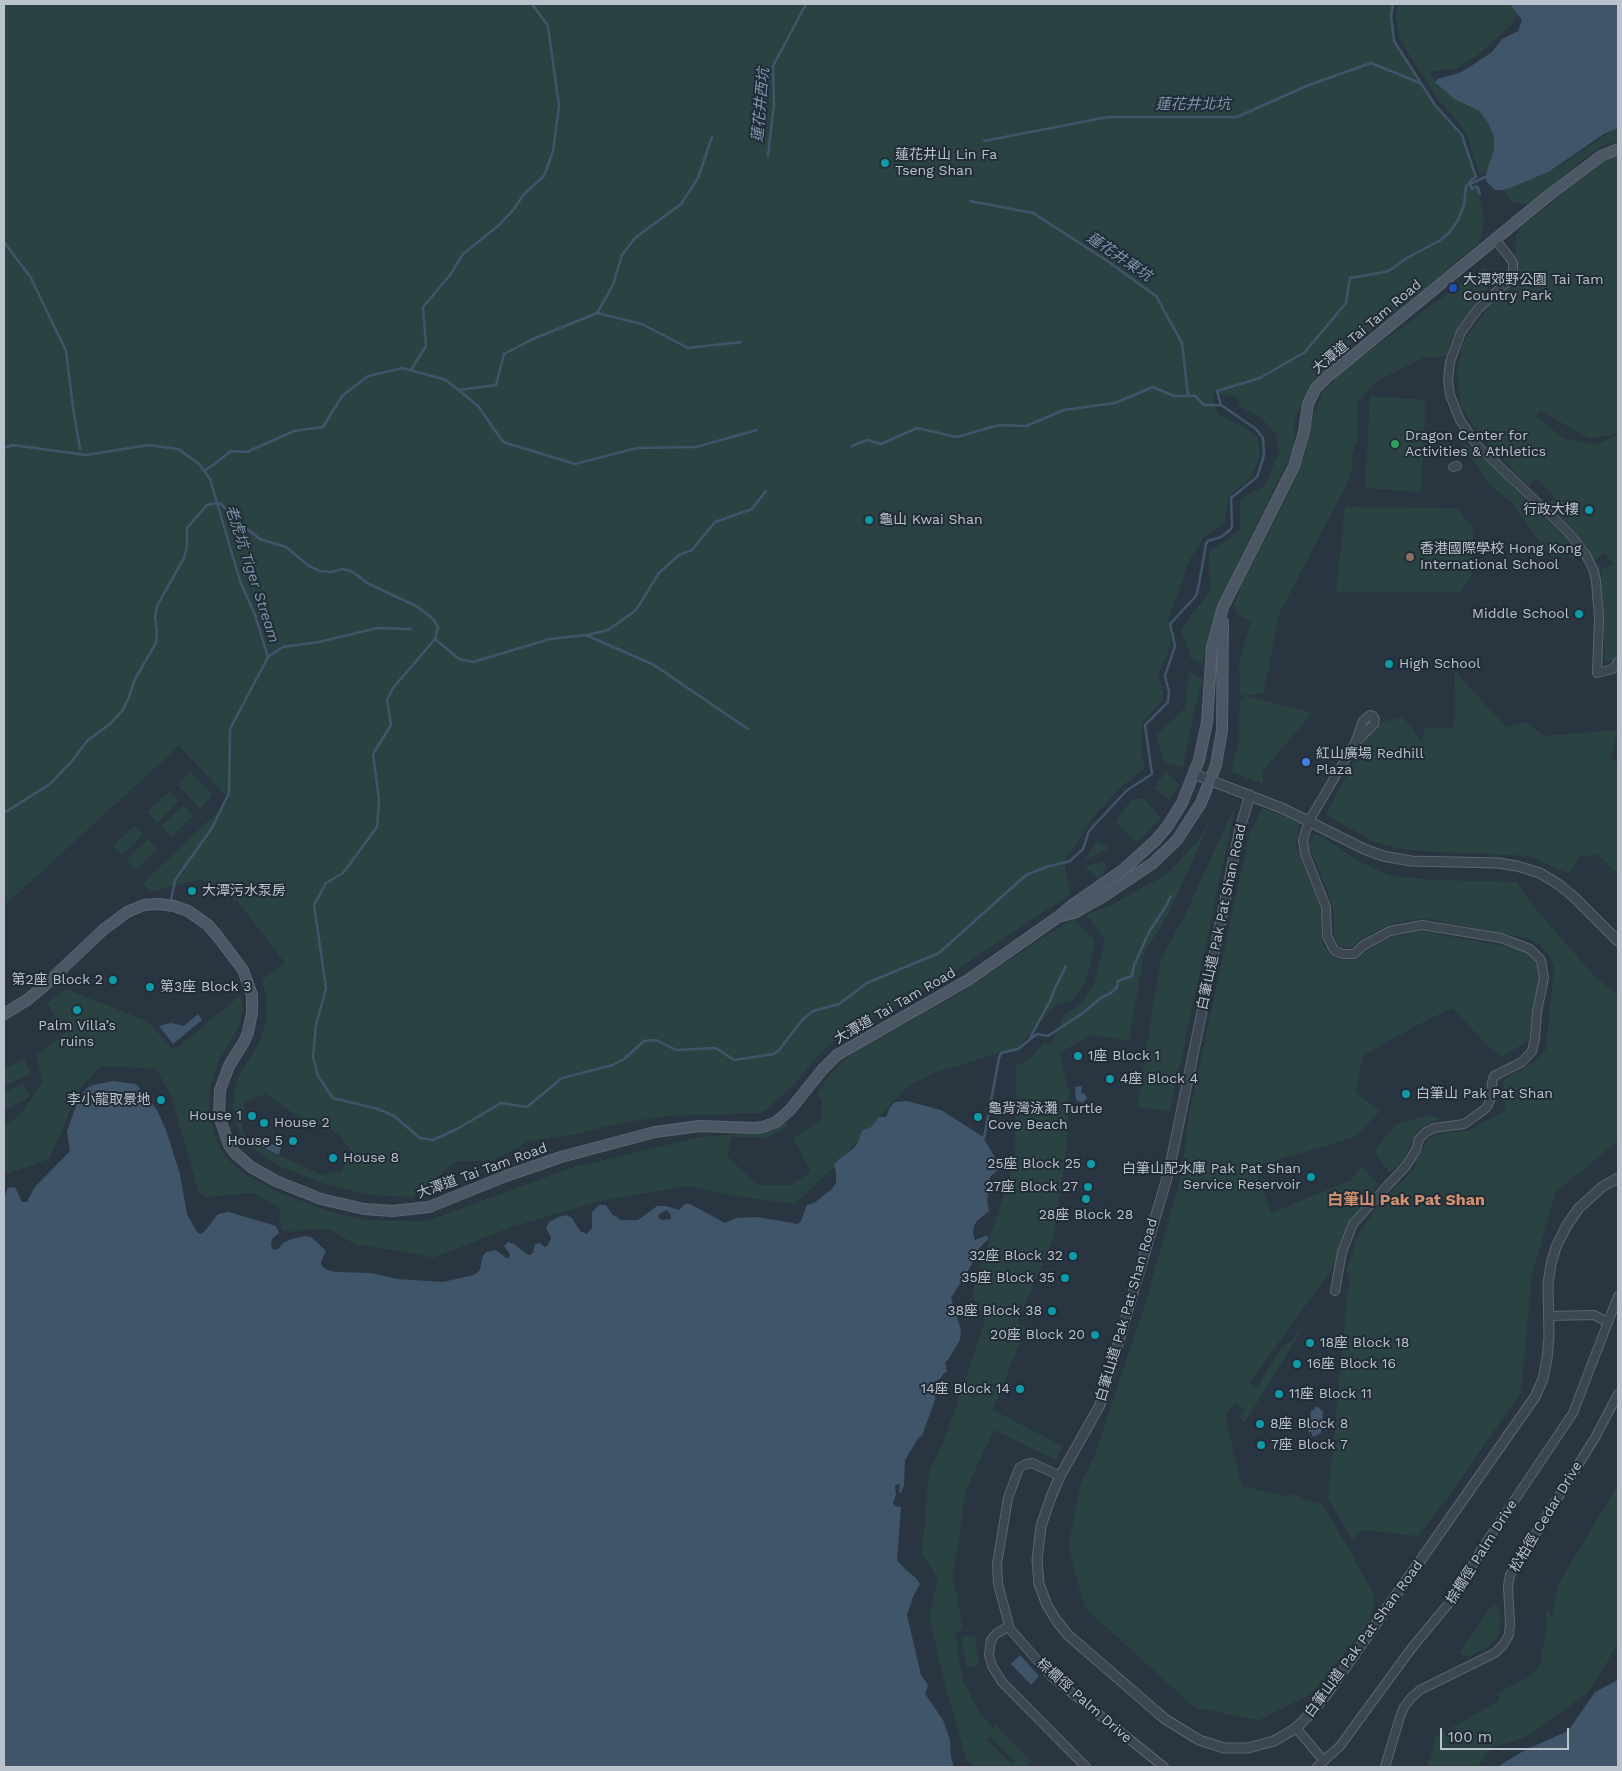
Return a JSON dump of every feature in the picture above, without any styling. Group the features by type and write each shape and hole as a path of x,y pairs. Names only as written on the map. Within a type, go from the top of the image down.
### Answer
{"main road":[{"name":"大潭道 Tai Tam Road","path":"4,1014 39,990 66,967 103,930 128,912 139,907 154,904 168,904 183,909 204,922 220,938 243,970 251,990 253,1007 248,1032 226,1070 219,1095 221,1123 226,1140 232,1150 258,1171 303,1192 352,1207 403,1211 438,1204 506,1176 561,1157 655,1132 700,1126 748,1128 769,1124 786,1115 828,1063 842,1052 960,984 1134,862 1156,840 1176,815 1194,774 1202,747 1207,722 1212,647 1218,621 1227,598 1294,466 1304,432 1308,404 1316,388 1495,239 1595,160 1606,153 1618,149"},
{"name":"大潭道 Tai Tam Road","path":"1058,917 1074,913 1104,896 1162,856 1177,840 1201,804 1216,765 1222,730 1222,646 1223,620 1227,598"}],"street":[{"path":"1495,239 1513,263 1513,271 1508,281 1478,309 1461,332 1450,362 1448,379 1450,396 1460,420 1477,445 1568,532 1591,562 1596,581 1598,618 1597,673 1613,669 1618,662"},
{"path":"1335,1291 1342,1252 1353,1224 1406,1166 1421,1136 1434,1128 1459,1125 1477,1116 1487,1107 1491,1100 1494,1076 1518,1064 1529,1054 1536,1040 1537,1012 1544,974 1542,963 1537,955 1522,946 1501,938 1422,925 1390,931 1364,945 1354,954 1343,954 1335,951 1328,941 1327,913 1323,896 1303,846 1304,833 1309,821 1355,743"},
{"path":"1194,774 1250,795 1374,853 1411,861 1498,863 1532,870 1549,878 1566,890 1618,941"},
{"name":"白筆山道 Pak Pat Shan Road","path":"1250,795 1240,828 1169,1171 1100,1405 1060,1476 1042,1526 1037,1553 1039,1584 1047,1605 1068,1635 1165,1719 1199,1740 1224,1748 1248,1748 1274,1741 1296,1728 1312,1713 1326,1695 1540,1388 1546,1369 1548,1349 1549,1274 1553,1255 1562,1234 1573,1216 1602,1187 1618,1178"},
{"name":"棕櫚徑 Palm Drive","path":"1317,1767 1340,1746 1411,1649 1454,1597 1482,1547 1573,1413 1618,1296"},
{"path":"1548,1316 1594,1315 1607,1322"},
{"name":"松柏徑 Cedar Drive","path":"1385,1767 1402,1712 1411,1698 1420,1690 1495,1653 1503,1645 1509,1635 1508,1586 1510,1575 1596,1436 1618,1394"},
{"name":"棕櫚徑 Palm Drive","path":"1060,1476 1032,1463 1019,1468 1010,1491 997,1564 998,1584 1010,1630 1051,1676 1164,1767"},
{"path":"1009,1626 996,1634 991,1640 989,1655 992,1666 1002,1682 1086,1767"},
{"path":"1296,1728 1324,1761"}],"green space":[{"path":"4,4 1393,4 1391,16 1394,41 1435,105 1462,135 1476,177 1469,182 1472,188 1476,186 1478,188 1484,221 1480,242 1385,322 1361,336 1313,385 1295,418 1293,450 1236,566 1223,598 1203,663 1191,659 1181,629 1210,591 1209,551 1222,544 1240,529 1240,500 1265,485 1279,452 1276,434 1260,417 1237,405 1239,397 1212,393 1218,414 1257,435 1260,454 1252,476 1228,497 1225,523 1205,536 1189,561 1169,619 1171,647 1158,677 1163,688 1163,700 1142,724 1142,755 1145,768 1121,787 1090,821 1075,847 1065,856 1065,872 1071,894 946,977 843,1034 827,1047 793,1086 767,1109 759,1113 667,1116 529,1141 492,1161 456,1161 413,1197 370,1195 325,1184 279,1166 253,1149 244,1140 238,1129 233,1106 236,1083 258,1045 266,1021 267,998 262,980 285,963 239,903 201,879 150,892 143,883 230,800 179,746 4,906","holes":["266,1094 303,1120 325,1126 340,1136 350,1150 341,1173 332,1172 322,1175 256,1145 244,1134 242,1125 245,1102"]},
{"path":"1398,4 1510,4 1518,14 1513,23 1478,55 1455,69 1429,71 1436,82 1462,103 1479,111 1487,121 1494,137 1494,149 1492,160 1486,172 1479,175 1468,137 1459,123 1436,97 1399,38 1396,18"},
{"path":"1618,128 1618,141 1593,152 1529,204 1512,203 1503,190 1558,167"},
{"path":"1618,155 1618,433 1590,439 1541,411 1536,416 1563,438 1595,445 1618,435 1618,654 1617,660 1605,662 1601,570 1614,564 1604,553 1595,560 1572,528 1547,504 1556,499 1536,479 1528,486 1478,433 1461,407 1457,374 1462,346 1468,334 1490,305 1517,278 1516,237 1521,227 1601,163"},
{"path":"1484,267 1489,274 1491,284 1458,327 1450,342 1447,356 1423,358 1378,380 1357,403 1358,438 1352,455 1353,464 1349,480 1279,614 1264,693 1240,696 1239,662 1251,622 1236,614 1234,603 1247,571 1305,454 1312,419 1323,392 1346,368"},
{"name":"Dragon Center for Activities & Athletics","path":"1370,396 1426,400 1421,492 1365,488"},
{"path":"1458,438 1496,469 1528,503 1564,536 1580,558 1550,556 1512,503 1489,484"},
{"path":"1345,507 1457,508 1474,529 1471,578 1460,592 1336,592"},
{"path":"1455,671 1506,727 1526,722 1544,736 1618,730 1611,757 1618,765 1618,875 1598,855 1580,856 1569,874 1529,856 1436,852 1396,848 1375,842 1326,815 1373,724 1403,717 1422,742 1425,728 1454,728"},
{"path":"1189,672 1203,679 1183,768 1165,763 1156,736 1185,708"},
{"path":"1247,696 1312,713 1263,771 1263,784 1231,772 1238,744 1240,702"},
{"path":"190,771 213,795 200,809 177,784"},
{"path":"1166,771 1179,785 1169,800 1154,788"},
{"path":"170,791 179,801 157,823 147,812"},
{"path":"1143,798 1161,818 1137,842 1115,822 1132,799"},
{"path":"1236,804 1170,1112 1137,1107 1160,964 1184,917"},
{"path":"183,805 193,816 171,837 161,826"},
{"path":"1262,808 1300,822 1296,847 1317,898 1321,913 1321,937 1325,948 1331,956 1342,960 1356,960 1368,950 1392,937 1422,931 1523,950 1531,954 1538,962 1541,971 1535,1033 1529,1040 1502,1057 1489,1047 1452,1008 1408,1030 1363,1056 1355,1092 1380,1111 1355,1137 1254,1167 1271,1213 1351,1180 1362,1166 1378,1185 1347,1229 1333,1268 1249,1383 1257,1387 1282,1347 1292,1340 1299,1329 1301,1331 1245,1422 1239,1418 1245,1409 1235,1403 1225,1416 1242,1486 1289,1497 1289,1494 1322,1504 1374,1595 1370,1622 1311,1694 1259,1720 1195,1708 1085,1608 1068,1547 1080,1485 1095,1454 1146,1301 1181,1176 1189,1115 1230,922 1250,833"},
{"path":"1215,811 1168,915 1144,953 1129,1041 1090,1035 1060,1053 1069,1092 1067,1144 1053,1240 1017,1323 1026,1327 993,1410 1063,1446 1056,1460 994,1430 966,1490 953,1576 963,1629 955,1633 963,1681 979,1712 993,1728 996,1725 1031,1761 1026,1767 1016,1767 1012,1764 1015,1761 990,1736 986,1739 1014,1767 978,1767 967,1762 945,1685 929,1616 938,1580 922,1554 929,1471 943,1443 985,1322 972,1294 1015,1159 1016,1065 1026,1062 1044,1043 1050,1045 1064,1014 1079,1006 1093,986 1105,941 1087,915 1113,904 1167,874 1198,841"},
{"path":"135,825 143,835 122,855 113,846"},
{"path":"1319,835 1362,863 1391,876 1435,880 1517,882 1529,901 1596,978 1618,994 1618,1141 1556,1192 1532,1274 1521,1392 1449,1496 1418,1536 1363,1530 1352,1539 1328,1499 1349,1279 1346,1271 1358,1235 1378,1205 1412,1171 1428,1139 1436,1134 1467,1131 1505,1111 1503,1080 1534,1062 1546,1049 1554,968 1549,955 1539,944 1528,938 1422,918 1387,925 1360,940 1351,948 1339,946 1334,935 1334,912 1329,894 1309,846 1312,837"},
{"path":"148,839 158,849 136,870 126,860"},
{"path":"1098,840 1109,849 1084,860"},
{"path":"1104,861 1107,869 1099,880 1085,867"},
{"path":"1074,919 1095,941 1086,982 1073,1000 1055,1005 1016,1051 996,1054 934,1073 907,1087 835,1166 795,1204 735,1196 687,1186 596,1202 512,1227 433,1258 407,1252 356,1245 331,1230 307,1229 290,1232 282,1229 279,1220 280,1208 253,1193 207,1197 199,1194 171,1095 156,1069 101,1066 81,1087 49,1159 4,1175 4,1128 24,1110 42,1082 36,1056 65,1033 47,1004 66,989 147,1021 174,1050 241,995 243,1007 239,1027 218,1062 211,1083 209,1111 215,1137 224,1155 246,1175 278,1192 331,1212 368,1220 427,1221 571,1168 700,1137 768,1131 783,1120 788,1126 767,1138 731,1137 727,1156 757,1185 790,1185 811,1172 793,1138 820,1121 822,1100 817,1095 829,1075 841,1063 855,1052 957,995"},
{"path":"24,1059 31,1073 4,1087 4,1069"},
{"path":"23,1083 30,1097 4,1111 4,1093"},
{"path":"1429,1115 1442,1120 1434,1121 1418,1129 1402,1163 1389,1172 1374,1151 1396,1124"},
{"path":"1618,1485 1618,1644 1588,1693 1524,1738 1491,1748 1477,1767 1427,1767 1436,1737 1500,1700 1497,1693 1529,1677 1539,1667 1547,1627 1546,1611 1550,1611 1551,1619 1558,1585"},
{"path":"1493,1604 1499,1609 1501,1615 1497,1639 1483,1650 1466,1657 1459,1652"},
{"path":"975,1635 979,1665 966,1667 961,1637"}],"water":[{"path":"1510,4 1618,4 1618,128 1604,134 1550,171 1513,187 1495,190 1486,181 1485,177 1494,149 1494,137 1487,121 1479,111 1454,99 1435,82 1438,79 1459,73 1468,68 1492,52 1502,39 1518,31 1522,20"},
{"path":"198,1014 202,1020 173,1044 159,1026 171,1023 184,1026"},
{"path":"113,1081 136,1084 157,1110 166,1130 180,1174 187,1214 200,1234 204,1232 218,1214 229,1212 276,1226 279,1233 272,1239 271,1246 273,1250 278,1249 283,1243 292,1239 305,1236 311,1237 326,1251 321,1262 322,1266 327,1270 372,1273 397,1279 443,1282 474,1275 480,1270 482,1258 486,1252 496,1250 506,1258 509,1258 510,1254 504,1246 508,1242 514,1244 528,1255 533,1253 535,1244 540,1243 545,1247 551,1238 546,1228 549,1222 559,1217 566,1215 572,1218 580,1231 587,1234 592,1228 592,1212 599,1205 606,1205 612,1214 621,1220 638,1220 657,1206 666,1206 679,1210 685,1204 690,1204 725,1223 736,1218 757,1217 798,1224 807,1205 814,1203 832,1189 836,1183 834,1165 854,1148 862,1131 871,1127 879,1117 886,1117 890,1107 895,1102 907,1101 941,1110 982,1136 1001,1167 990,1177 987,1201 989,1211 974,1226 973,1234 975,1240 985,1236 988,1236 988,1239 974,1254 972,1264 951,1298 961,1330 960,1340 945,1362 947,1372 933,1383 936,1390 935,1400 922,1436 919,1437 905,1460 904,1485 901,1493 899,1492 900,1485 895,1486 896,1495 893,1503 895,1506 901,1507 897,1560 920,1584 907,1615 921,1675 928,1685 925,1694 943,1720 950,1740 951,1757 954,1767 4,1767 4,1197 8,1188 15,1187 22,1202 27,1202 34,1188 70,1151 67,1131 79,1098 87,1088","holes":["667,1210 671,1215 671,1219 662,1220 658,1217 659,1214"]},
{"path":"1082,1086 1081,1093 1085,1094 1087,1099 1082,1103 1076,1100 1075,1087"},
{"path":"254,1136 266,1140 265,1148 253,1142"},
{"path":"267,1143 281,1147 279,1155 266,1149"},
{"path":"1315,1407 1323,1411 1321,1433 1313,1437 1311,1432 1308,1432 1311,1410 1314,1410"},
{"path":"1020,1655 1039,1676 1031,1685 1011,1664"},
{"path":"1618,1680 1618,1767 1497,1767 1525,1750 1568,1731 1595,1692"}],"waterway":[{"path":"411,370 426,346 423,307 450,275 463,254 499,225 514,209 524,194 544,176 553,151 559,106 548,26 532,4"},
{"name":"蓮花井西坑","path":"768,156 774,104 773,66 806,4"},
{"name":"蓮花井北坑","path":"1393,4 1391,16 1394,41 1435,105 1462,135 1476,177 1469,182 1472,189 1476,186 1478,188 1480,194"},
{"name":"蓮花井北坑","path":"984,141 1108,117 1237,117 1309,85 1371,63 1420,83"},
{"path":"458,390 496,385 504,354 533,339 597,313 613,285 622,255 635,238 681,204 698,178 712,137"},
{"path":"4,813 50,784 72,761 87,741 111,723 123,710 135,679 156,643 155,617 157,606 184,558 187,547 187,528 207,505 221,504 260,539 286,547 309,566 320,571 331,572 343,569 353,572 367,583 418,607 433,619 438,627 435,639 393,688 387,700 391,725 373,754 379,800 377,827 343,873 326,883 314,905 326,988 316,1025 313,1057 318,1076 333,1098 378,1109 394,1116 420,1138 433,1140 457,1129 501,1103 527,1107 562,1078 613,1065 624,1059 644,1041 656,1040 676,1050 716,1048 734,1060 774,1054 802,1020 813,1011 839,1004 867,983 939,953 1026,875 1046,867 1070,861 1083,849 1089,831 1126,791 1152,774 1145,725 1168,702 1169,692 1165,676 1175,646 1170,624 1196,596 1206,544 1208,541 1221,537 1230,530 1232,526 1231,498 1257,477 1264,455 1263,438 1256,429 1221,405 1217,391 1260,378 1305,352 1346,303 1350,278 1385,272 1439,241 1449,233 1458,220 1464,205 1466,186 1485,177"},
{"name":"蓮花井東坑","path":"970,201 1033,213 1106,260 1156,296 1182,343 1188,396"},
{"path":"4,242 31,278 66,351 80,449"},
{"path":"597,313 642,324 688,348 741,342"},
{"path":"204,471 231,451 247,452 294,431 323,427 342,396 368,376 403,368 446,380 478,406 503,442 575,464 637,448 696,447 757,430"},
{"path":"852,446 867,440 881,444 917,428 957,437 999,425 1026,426 1064,410 1115,403 1153,387 1174,396 1195,396 1204,405 1221,405"},
{"name":"老虎坑 Tiger Stream","path":"4,448 13,445 86,455 149,445 178,449 199,464 210,479 240,581 255,615 268,657 230,729 229,793 212,828 175,880 171,901"},
{"path":"587,635 608,630 636,610 659,573 679,555 692,550 715,522 752,509 766,491"},
{"path":"268,657 283,647 319,642 377,628 411,629"},
{"path":"435,639 459,659 473,662 550,639 586,635 654,665 748,729"},
{"path":"984,1138 1001,1053 1018,1049 1037,1034 1048,1036 1083,1013 1102,997 1111,993 1117,987 1118,981 1132,976 1134,965 1149,932 1171,896"},
{"path":"1030,1038 1066,966"}],"place":[{"name":"蓮花井山 Lin Fa Tseng Shan","path":"885,163"},
{"name":"大潭郊野公園 Tai Tam Country Park","path":"1453,288"},
{"name":"Dragon Center for Activities & Athletics","path":"1395,444"},
{"name":"行政大樓","path":"1589,510"},
{"name":"龜山 Kwai Shan","path":"869,520"},
{"name":"香港國際學校 Hong Kong International School","path":"1410,557"},
{"name":"Middle School","path":"1579,614"},
{"name":"High School","path":"1389,664"},
{"name":"紅山廣場 Redhill Plaza","path":"1306,762"},
{"name":"大潭污水泵房","path":"192,891"},
{"name":"第2座 Block 2","path":"113,980"},
{"name":"第3座 Block 3","path":"150,987"},
{"name":"Palm Villa’s ruins","path":"77,1010"},
{"name":"1座 Block 1","path":"1078,1056"},
{"name":"4座 Block 4","path":"1110,1079"},
{"name":"白筆山 Pak Pat Shan","path":"1406,1094"},
{"name":"李小龍取景地","path":"161,1100"},
{"name":"House 1","path":"252,1116"},
{"name":"龜背灣泳灘 Turtle Cove Beach","path":"978,1117"},
{"name":"House 2","path":"264,1123"},
{"name":"House 5","path":"293,1141"},
{"name":"House 8","path":"333,1158"},
{"name":"25座 Block 25","path":"1091,1164"},
{"name":"白筆山配水庫 Pak Pat Shan Service Reservoir","path":"1311,1177"},
{"name":"27座 Block 27","path":"1088,1187"},
{"name":"28座 Block 28","path":"1086,1199"},
{"name":"32座 Block 32","path":"1073,1256"},
{"name":"35座 Block 35","path":"1065,1278"},
{"name":"38座 Block 38","path":"1052,1311"},
{"name":"20座 Block 20","path":"1095,1335"},
{"name":"18座 Block 18","path":"1310,1343"},
{"name":"16座 Block 16","path":"1297,1364"},
{"name":"14座 Block 14","path":"1020,1389"},
{"name":"11座 Block 11","path":"1279,1394"},
{"name":"8座 Block 8","path":"1260,1424"},
{"name":"7座 Block 7","path":"1261,1445"}],"district":[{"name":"白筆山 Pak Pat Shan","path":"1406,1200"}]}
